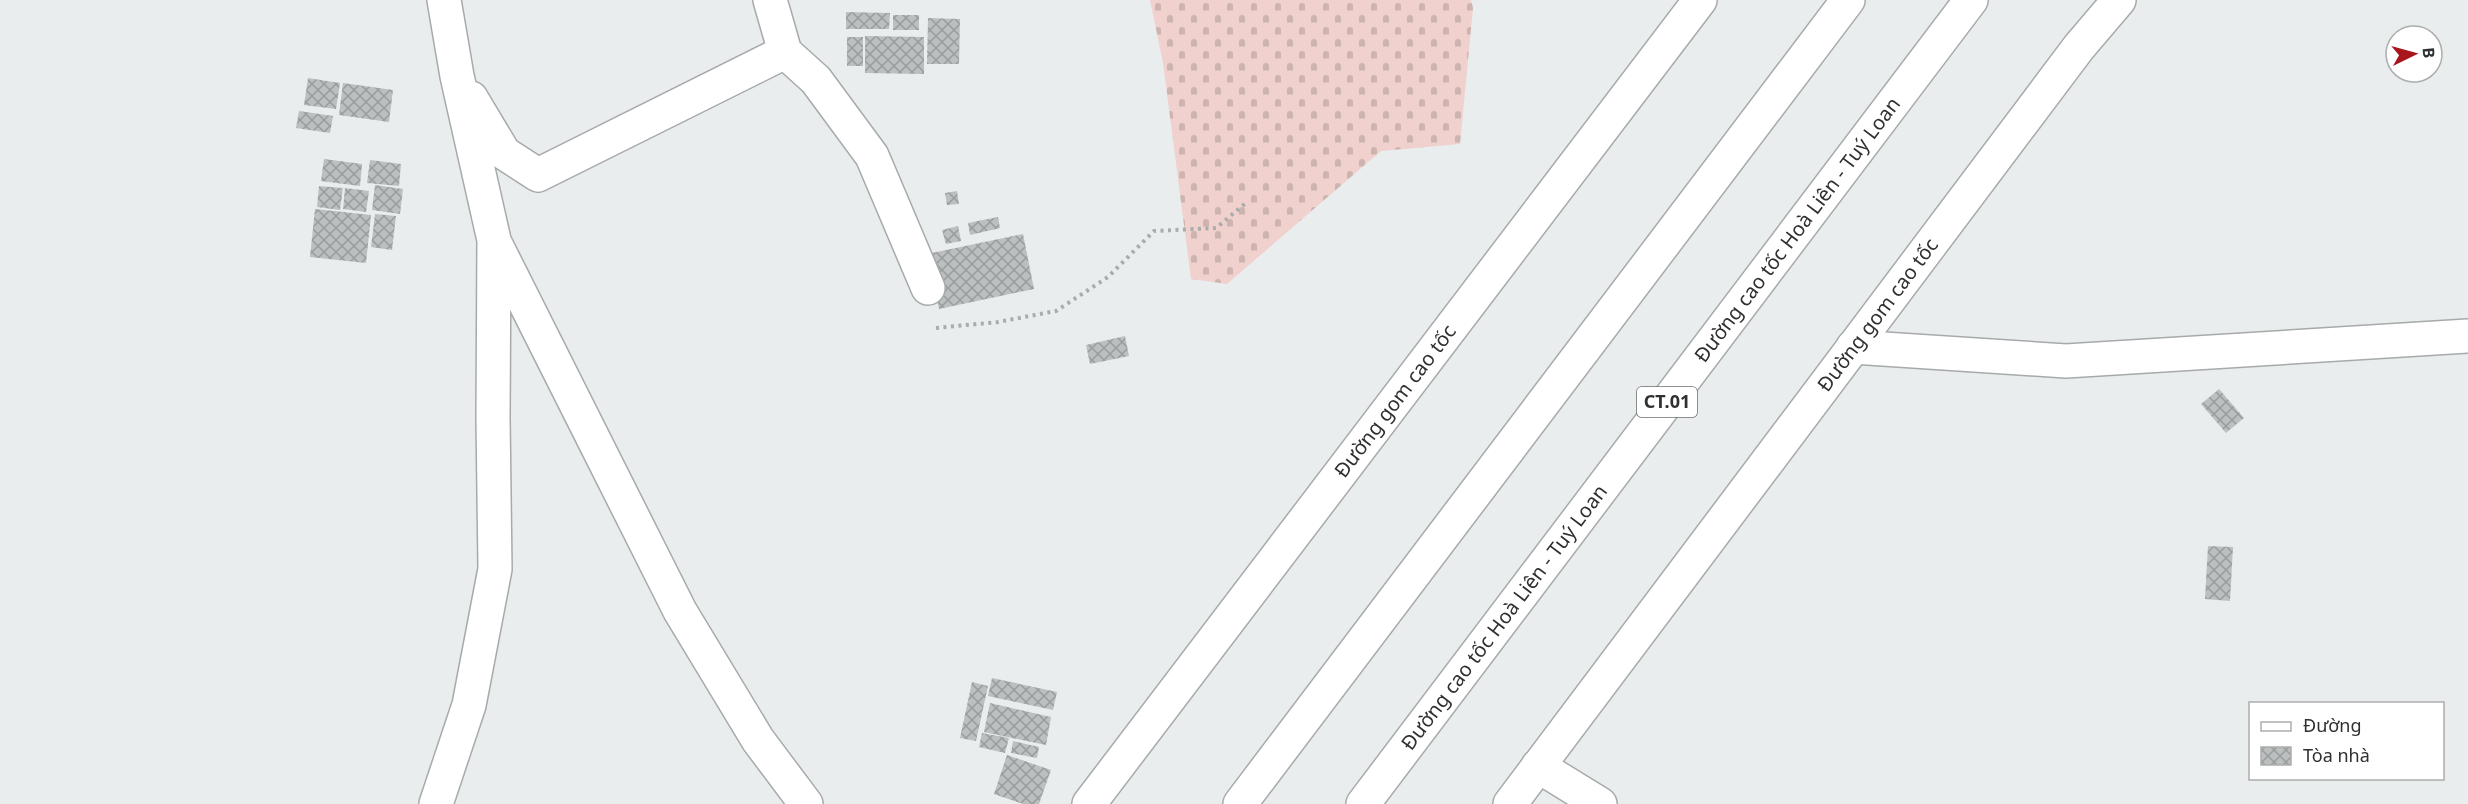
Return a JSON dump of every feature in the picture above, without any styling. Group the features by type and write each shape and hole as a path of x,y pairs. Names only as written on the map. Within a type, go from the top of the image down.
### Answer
{"main road":[{"path":"436,804 469,705 495,569 494,240 457,76 444,0"},
{"path":"770,0 785,52 816,80 872,156 928,288"},
{"name":"Đường gom cao tốc","path":"1089,804 1700,0"},
{"path":"1240,804 1848,0"},
{"name":"Đường cao tốc Hoà Liên - Tuý Loan","path":"1363,804 1971,0"},
{"name":"Đường gom cao tốc","path":"1510,804 2079,48 2119,0"},
{"path":"457,76 504,153 538,175 785,52"},
{"path":"494,240 680,611 758,740 806,804"},
{"path":"1853,347 2066,361 2468,336"},
{"path":"1538,766 1600,804"}],"path":[{"path":"928,288 923,329 998,322 1056,311 1108,277 1154,231 1216,228 1247,202"}],"green space":[{"path":"1150,0 1471,0 1473,8 1460,144 1381,151 1227,284 1191,279 1163,63"}],"building":[{"path":"846,12 890,13 889,29 846,29"},
{"path":"893,15 919,15 919,30 893,30"},
{"path":"928,18 960,19 959,64 927,64"},
{"path":"865,36 924,37 924,74 865,73"},
{"path":"847,37 863,37 863,66 847,66"},
{"path":"308,78 340,83 336,109 304,105"},
{"path":"343,83 393,90 389,122 339,115"},
{"path":"299,111 333,116 330,133 296,128"},
{"path":"324,159 362,164 360,186 321,181"},
{"path":"370,160 401,164 399,186 367,183"},
{"path":"375,185 403,189 400,214 372,210"},
{"path":"319,186 343,188 340,210 317,207"},
{"path":"345,188 369,191 366,212 343,209"},
{"path":"957,191 959,204 947,205 945,193"},
{"path":"315,209 371,215 366,263 310,257"},
{"path":"375,214 396,216 392,250 371,247"},
{"path":"998,217 1000,228 970,235 968,223"},
{"path":"958,226 961,241 946,244 942,230"},
{"path":"1023,234 1034,289 939,309 927,254"},
{"path":"1125,336 1129,356 1090,364 1086,345"},
{"path":"2219,389 2244,418 2226,433 2201,404"},
{"path":"2208,546 2233,547 2230,601 2205,599"},
{"path":"992,678 1057,692 1053,710 988,696"},
{"path":"972,682 988,686 976,741 960,738"},
{"path":"990,703 1051,717 1046,745 984,732"},
{"path":"982,733 1009,738 1005,753 979,747"},
{"path":"1013,741 1039,747 1037,758 1011,753"},
{"path":"1007,755 1051,770 1039,804 1023,804 994,794"}]}
